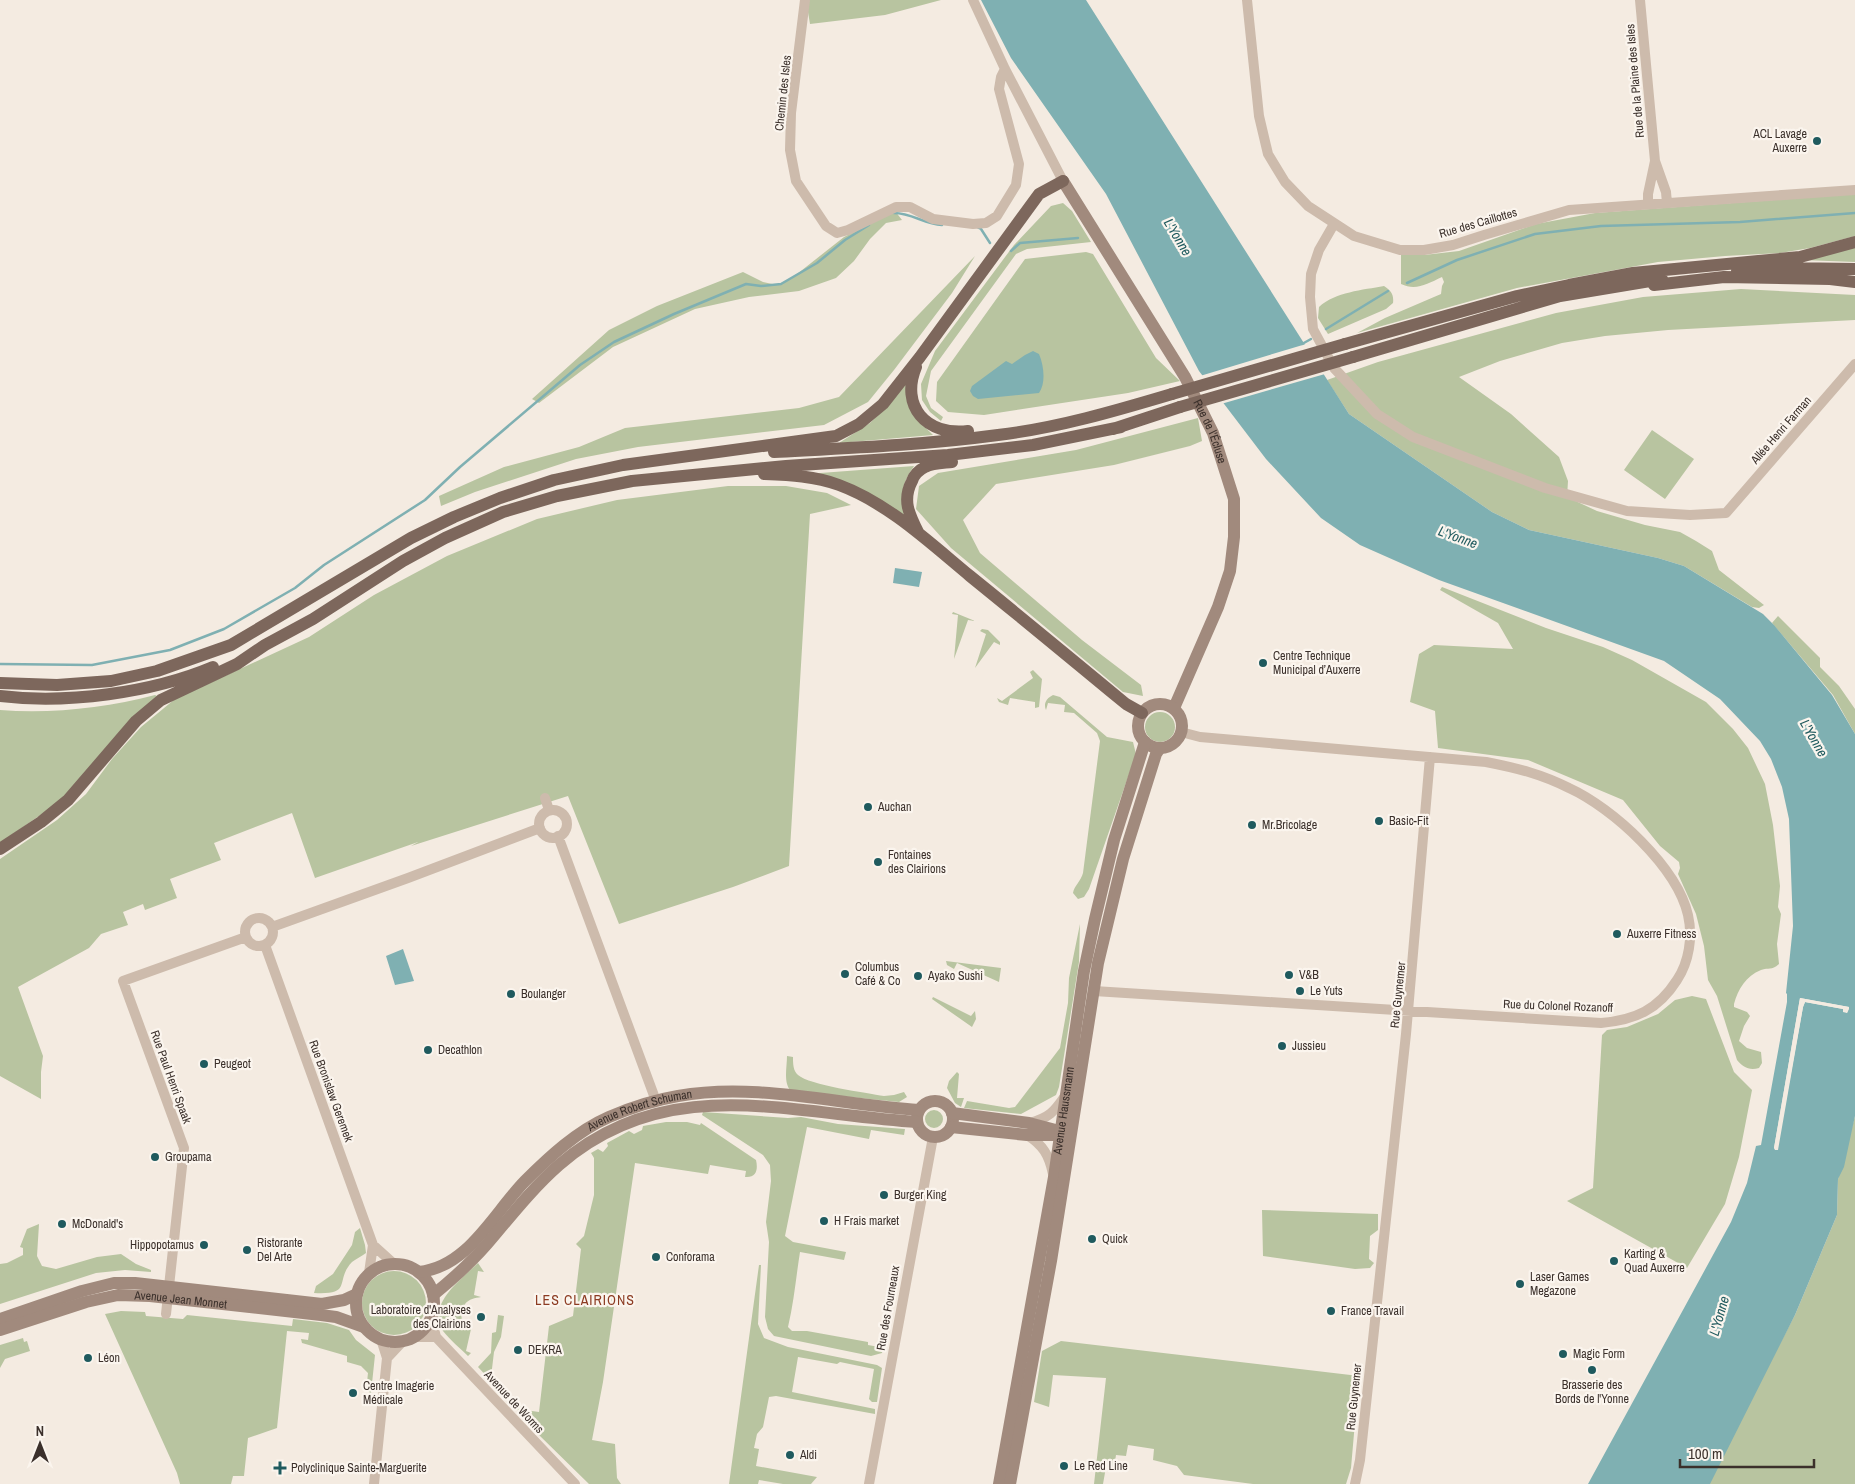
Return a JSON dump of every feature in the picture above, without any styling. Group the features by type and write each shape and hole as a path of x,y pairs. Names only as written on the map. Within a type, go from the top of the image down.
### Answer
{"main road":[{"path":"0,683 57,685 111,681 157,671 231,645 411,538 454,517 500,498 554,480 623,465 836,436 859,424 883,404 920,357 1039,194 1063,181"},
{"path":"682,458 870,446 998,435 1052,426 1133,406 1517,296 1633,273 1800,257 1855,242"},
{"path":"1720,265 1855,269"},
{"path":"920,534 909,515 906,501 908,488 914,475 926,466 1074,442 1180,407 1560,296 1635,282 1707,273 1790,268"},
{"path":"1524,307 1636,288 1724,277 1830,279 1855,282"},
{"path":"920,357 912,375 910,392 914,407 924,421 942,430 962,432 1133,406"},
{"path":"0,696 16,698 79,698 147,688 205,671 265,645 313,619 403,561 445,538 503,512 557,496 632,481 712,472 948,455 1033,444 1121,427"},
{"path":"712,472 796,475 838,484 861,494 920,534 1126,704 1142,713"},
{"path":"0,849 41,822 68,800 136,721 161,700 237,664 265,645"}],"street":[{"name":"Chemin des Isles","path":"805,0 791,113 790,150 796,180 826,226 837,233 848,230 896,207 910,207 933,218 973,224 986,223 997,216 1016,185 1019,164 999,89 1000,77 1005,69"},
{"path":"974,0 1005,69 1063,181"},
{"name":"Rue des Caillottes","path":"1247,0 1260,116 1268,154 1285,182 1308,206 1354,236 1400,250 1424,250 1453,245 1484,234 1569,210 1855,190"},
{"name":"Rue de la Plaine des Isles","path":"1640,0 1655,160 1666,192 1667,202"},
{"name":"Rue de la Plaine des Isles","path":"1648,204 1648,194 1655,160"},
{"name":"Rue de l'Écluse","path":"1063,181 1185,377 1213,433 1234,500 1234,537 1230,570 1218,608 1174,708"},
{"name":"Allée Henri Farman","path":"1334,224 1319,250 1311,274 1310,298 1313,329 1334,368 1377,414 1413,437 1545,488 1627,511 1690,515 1726,513 1855,364"},
{"path":"1160,704 1174,708 1181,719 1181,732 1173,743 1160,748 1145,742 1139,732 1138,725 1142,713 1153,705 1160,704"},
{"path":"1181,732 1200,737 1430,757"},
{"name":"Avenue Haussmann","path":"1010,1484 1042,1315 1064,1133 1066,1095 1084,971 1114,840 1145,742"},
{"name":"Avenue Haussmann","path":"999,1484 1054,1177 1094,991 1098,963 1123,859 1156,754 1160,748"},
{"name":"Rue Guynemer","path":"1355,1484 1361,1451 1409,1011 1430,757"},
{"name":"Rue du Colonel Rozanoff","path":"1094,991 1601,1022 1622,1021 1640,1015 1666,996 1683,971 1688,953 1691,932 1688,914 1678,890 1662,865 1637,838 1614,816 1588,798 1570,788 1531,772 1486,762 1430,757"},
{"path":"545,798 549,810"},
{"path":"549,810 561,812 567,822 565,831 554,838 546,835 540,828 540,819 549,810"},
{"path":"272,927 540,828"},
{"path":"558,836 656,1101"},
{"path":"263,918 272,927 271,939 265,945 252,944 246,937 246,928 255,919 263,918"},
{"name":"Rue Paul Henri Spaak","path":"166,1314 184,1148 123,981 246,937"},
{"name":"Rue Bronislaw Geremek","path":"265,945 373,1245 369,1273"},
{"name":"Avenue Robert Schuman","path":"418,1272 436,1269 456,1259 524,1182 552,1155 579,1135 607,1118 656,1101 679,1096 732,1092 775,1094 918,1116"},
{"path":"1028,1129 1054,1112 1066,1095"},
{"path":"938,1101 948,1106 952,1113 953,1122 951,1127 943,1135 933,1137 923,1132 918,1116 927,1103 938,1101"},
{"name":"Avenue Robert Schuman","path":"433,1295 477,1255 534,1188 560,1164 590,1143 635,1120 679,1108 734,1104 918,1116"},
{"path":"952,1113 1028,1129 1046,1152 1054,1177"},
{"path":"951,1127 1028,1129 1064,1133"},
{"name":"Rue des Fourneaux","path":"869,1484 933,1137"},
{"name":"Rue Bronislaw Geremek","path":"373,1245 394,1264"},
{"path":"387,1358 409,1339 424,1328 431,1317 434,1306 430,1286 418,1272 410,1267 394,1264 380,1266 369,1273 362,1282 357,1294 358,1317 364,1327 381,1339 409,1339 436,1337"},
{"name":"Avenue Jean Monnet","path":"0,1319 82,1291 114,1283 135,1283 168,1293 336,1317 364,1327"},
{"name":"Avenue Jean Monnet","path":"0,1330 118,1295 168,1293 322,1304 344,1300 357,1294"},
{"name":"Avenue de Worms","path":"431,1317 436,1337 575,1484"},
{"path":"374,1484 387,1358 381,1339"}],"green space":[{"path":"806,0 941,0 885,15 810,24"},
{"path":"1855,194 1855,236 1810,248 1780,253 1658,262 1517,288 1357,333 1385,318 1441,294 1444,282 1442,277 1417,287 1401,284 1401,254 1424,255 1459,251 1536,224 1595,213"},
{"path":"1063,203 1072,211 1091,242 1027,249 1016,254 931,371 926,396 931,408 943,417 941,421 930,412 922,400 921,384 935,351 1014,245 1051,206"},
{"path":"895,211 902,220 886,223 870,239 854,261 836,278 799,291 749,297 695,309 613,347 539,403 532,399 609,330 657,306 743,272 763,282 777,285 792,278 844,237"},
{"path":"1855,246 1855,262 1803,260"},
{"path":"1086,252 1093,254 1156,358 1180,381 1128,393 984,415 948,412 936,401 937,382 1025,259"},
{"path":"975,256 952,293 868,402 824,425 638,447 576,459 475,492 441,506 439,496 504,467 579,447 625,428 799,408 839,397"},
{"path":"1384,286 1392,293 1393,297 1393,303 1386,309 1328,334 1318,318 1319,307 1341,295"},
{"path":"1741,289 1855,295 1855,320 1668,330 1605,336 1562,343 1500,361 1459,377 1511,414 1559,457 1568,481 1567,497 1597,511 1645,525 1680,532 1696,541 1712,551 1719,570 1764,605 1759,608 1752,607 1684,566 1658,558 1529,530 1492,512 1349,414 1327,380 1378,362 1556,313 1643,297"},
{"path":"908,380 924,426 933,435 839,443 870,423 890,403"},
{"path":"1198,418 1202,441 1190,446 1114,465 996,484 963,520 980,553 1082,640 1141,685 1143,696 1123,692 951,548 916,509 919,486 938,473 1076,450"},
{"path":"1652,430 1694,459 1665,499 1624,470"},
{"path":"914,466 909,473 903,490 904,517 807,474"},
{"path":"728,486 786,486 827,493 851,505 810,514 789,866 733,887 619,924 568,796 411,846 418,842 315,878 292,813 214,843 221,860 170,879 177,898 145,910 143,904 123,912 128,925 101,934 89,948 18,987 43,1056 41,1099 0,1076 0,859 57,820 86,794 112,759 141,727 175,699 309,637 374,595 447,556 537,519 617,500"},
{"path":"1442,587 1546,628 1603,647 1632,660 1706,702 1733,729 1748,748 1765,784 1773,825 1780,886 1778,907 1781,914 1777,944 1779,964 1772,968 1761,970 1747,979 1740,988 1734,1004 1734,1007 1747,1012 1750,1016 1739,1041 1747,1048 1761,1052 1762,1063 1759,1068 1746,1068 1737,1060 1717,996 1708,980 1704,946 1696,914 1678,874 1679,862 1660,846 1623,800 1528,760 1438,748 1435,711 1410,702 1419,654 1434,645 1513,649 1498,623 1440,590"},
{"path":"953,612 975,621 968,620 954,659 958,615 952,614"},
{"path":"1778,616 1820,658 1820,667 1839,686 1855,709 1855,734 1833,695 1772,623"},
{"path":"982,629 988,630 1000,642 1000,645 994,642 975,668 986,634 980,631"},
{"path":"1033,670 1042,679 1039,707 1035,708 1035,702 1010,698 1008,705 999,702 997,698 1002,701 1033,678 1030,672"},
{"path":"155,695 159,697 59,802 0,843 0,710 78,709"},
{"path":"1053,695 1060,697 1107,737 1133,742 1136,754 1089,889 1084,897 1078,899 1073,893 1083,873 1100,741 1097,733 1074,713 1064,712 1065,705 1048,703 1046,710 1046,701"},
{"path":"1160,712 1170,717 1175,727 1170,737 1160,742 1150,737 1145,727 1150,717"},
{"path":"1080,924 1079,962 1059,1087 1056,1095 1021,1114 964,1108 967,1101 1009,1108 1015,1107 1060,1048 1068,1003 1069,978"},
{"path":"946,961 1001,968 999,982 957,963 954,969 947,965"},
{"path":"1692,996 1706,999 1734,1072 1752,1090 1739,1157 1725,1204 1687,1268 1567,1201 1593,1188 1602,1035 1607,1030 1627,1027 1658,1014 1675,1000"},
{"path":"933,997 971,1016 975,1011 976,1019 972,1027 932,999"},
{"path":"787,1056 793,1057 796,1073 804,1079 839,1088 884,1096 904,1092 907,1097 899,1102 791,1091 786,1079"},
{"path":"957,1072 959,1074 957,1098 964,1098 961,1107 955,1103 947,1088 949,1081"},
{"path":"930,1110 938,1110 943,1115 941,1126 930,1128 925,1123 925,1115"},
{"path":"703,1112 788,1118 801,1117 838,1124 905,1129 904,1135 871,1130 869,1139 807,1127 785,1236 793,1242 846,1252 844,1260 800,1252 788,1327 792,1331 807,1331 868,1342 868,1345 885,1348 882,1353 871,1356 774,1336 768,1329 765,1317 769,1242 766,1222 771,1181 770,1165 763,1155 702,1115"},
{"path":"1855,1116 1855,1484 1706,1484 1795,1315 1837,1215 1838,1179"},
{"path":"666,1122 687,1122 700,1125 701,1123 756,1160 757,1170 752,1176 745,1177 746,1171 710,1165 708,1174 635,1163 603,1382 592,1440 615,1444 617,1478 621,1484 589,1484 540,1436 515,1407 520,1405 525,1410 539,1412 549,1326 573,1316 581,1249 576,1244 584,1236 594,1195 594,1158 591,1153 598,1149 603,1152 608,1146 607,1143 629,1131 634,1134 642,1130 643,1126"},
{"path":"1262,1210 1378,1214 1378,1230 1370,1236 1369,1259 1374,1263 1370,1268 1355,1269 1263,1256"},
{"path":"39,1224 37,1256 42,1266 56,1269 97,1257 121,1254 136,1264 151,1270 151,1272 125,1270 96,1273 0,1304 0,1264 7,1263 23,1255 23,1248 20,1247 27,1229"},
{"path":"360,1228 366,1253 352,1262 344,1275 339,1289 334,1292 314,1293 316,1286 333,1274 352,1245 355,1232"},
{"path":"478,1263 484,1272 478,1271 474,1295 481,1297 468,1301 463,1307 461,1314 465,1325 471,1329 466,1351 471,1353 468,1356 443,1331 439,1321 439,1312 442,1302 448,1293"},
{"path":"759,1265 761,1265 758,1324 764,1338 788,1347 877,1365 882,1368 877,1402 872,1402 869,1399 874,1369 840,1362 837,1364 798,1357 792,1392 875,1409 875,1414 776,1396 769,1397 763,1427 757,1434 754,1448 759,1449 756,1466 817,1477 811,1484 783,1484 759,1480 758,1484 729,1484"},
{"path":"388,1271 400,1271 417,1280 424,1291 426,1303 424,1315 417,1326 400,1335 388,1335 376,1330 367,1321 362,1309 362,1297 367,1285 376,1276"},
{"path":"121,1311 145,1312 146,1316 183,1319 187,1315 292,1326 293,1319 327,1323 349,1330 356,1340 375,1355 371,1393 366,1391 368,1373 361,1366 347,1362 347,1356 302,1343 301,1339 308,1340 309,1333 287,1331 277,1428 248,1438 244,1476 233,1476 231,1484 180,1484 177,1473 105,1314"},
{"path":"498,1315 504,1316 501,1337 494,1352 491,1377 504,1389 505,1396 478,1367 491,1353 492,1333 496,1332"},
{"path":"23,1338 24,1342 27,1341 30,1351 5,1359 0,1368 0,1345"},
{"path":"1061,1341 1359,1376 1351,1468 1346,1484 1253,1484 1184,1475 1177,1466 1153,1460 1154,1449 1128,1445 1126,1456 1116,1455 1114,1468 1106,1467 1103,1484 1094,1484 1106,1378 1053,1375 1049,1407 1034,1402 1042,1351"}],"water":[{"name":"L'Yonne","path":"981,0 1086,0 1349,414 1492,512 1529,530 1658,558 1684,566 1763,614 1832,695 1855,734 1855,1116 1844,1167 1838,1179 1837,1215 1795,1315 1710,1484 1588,1484 1731,1222 1747,1183 1756,1146 1761,1145 1787,1002 1786,993 1793,926 1789,819 1782,787 1771,759 1760,741 1720,699 1664,661 1439,580 1360,545 1321,518 1266,459 1199,371 1106,194 1011,58","holes":["1800,998 1849,1007 1847,1013 1843,1009 1805,1002 1777,1150 1774,1148"]},
{"path":"1033,351 1039,354 1043,369 1043,384 1039,393 978,399 973,396 970,391 972,386 1006,361 1012,364"},
{"path":"895,568 922,572 919,587 893,583"},
{"path":"403,949 414,981 395,985 386,956"}],"pier":[{"path":"1306,344 1325,374 1221,404 1200,376"},
{"path":"1800,998 1849,1007 1849,1009 1847,1013 1843,1012 1843,1009 1805,1002 1778,1150 1775,1150 1774,1148"}],"waterway":[{"path":"894,213 942,225"},
{"path":"1407,283 1457,260 1535,234 1601,226 1740,222 1855,213"},
{"path":"0,664 92,665 170,650 224,629 295,588 324,565 425,500 460,467 580,365 614,342 746,284 761,286 781,284 817,263 845,240 869,225"},
{"path":"977,227 981,229 990,243"},
{"path":"1011,251 1020,243 1078,238"},
{"path":"1326,329 1388,291"},
{"path":"1302,344 1311,339"}],"place":[{"name":"ACL Lavage Auxerre","path":"1817,141"},
{"name":"Centre Technique Municipal d’Auxerre","path":"1263,663"},
{"name":"Auchan","path":"868,807"},
{"name":"Basic-Fit","path":"1379,821"},
{"name":"Mr.Bricolage","path":"1252,825"},
{"name":"Fontaines des Clairions","path":"878,862"},
{"name":"Auxerre Fitness","path":"1617,934"},
{"name":"Columbus Café & Co","path":"845,974"},
{"name":"V&B","path":"1289,975"},
{"name":"Ayako Sushi","path":"918,976"},
{"name":"Le Yuts","path":"1300,991"},
{"name":"Boulanger","path":"511,994"},
{"name":"Jussieu","path":"1282,1046"},
{"name":"Decathlon","path":"428,1050"},
{"name":"Peugeot","path":"204,1064"},
{"name":"Groupama","path":"155,1157"},
{"name":"Burger King","path":"884,1195"},
{"name":"H Frais market","path":"824,1221"},
{"name":"McDonald's","path":"62,1224"},
{"name":"Quick","path":"1092,1239"},
{"name":"Hippopotamus","path":"204,1245"},
{"name":"Ristorante Del Arte","path":"247,1250"},
{"name":"Conforama","path":"656,1257"},
{"name":"Karting & Quad Auxerre","path":"1614,1261"},
{"name":"Laser Games Megazone","path":"1520,1284"},
{"name":"France Travail","path":"1331,1311"},
{"name":"Laboratoire d'Analyses des Clairions","path":"481,1317"},
{"name":"DEKRA","path":"518,1350"},
{"name":"Magic Form","path":"1563,1354"},
{"name":"Léon","path":"88,1358"},
{"name":"Brasserie des Bords de l'Yonne","path":"1592,1370"},
{"name":"Centre Imagerie Médicale","path":"353,1393"},
{"name":"Aldi","path":"790,1455"},
{"name":"Le Red Line","path":"1064,1466"},
{"name":"Polyclinique Sainte-Marguerite","path":"280,1468"}],"district":[{"name":"LES CLAIRIONS","path":"585,1300"}]}
